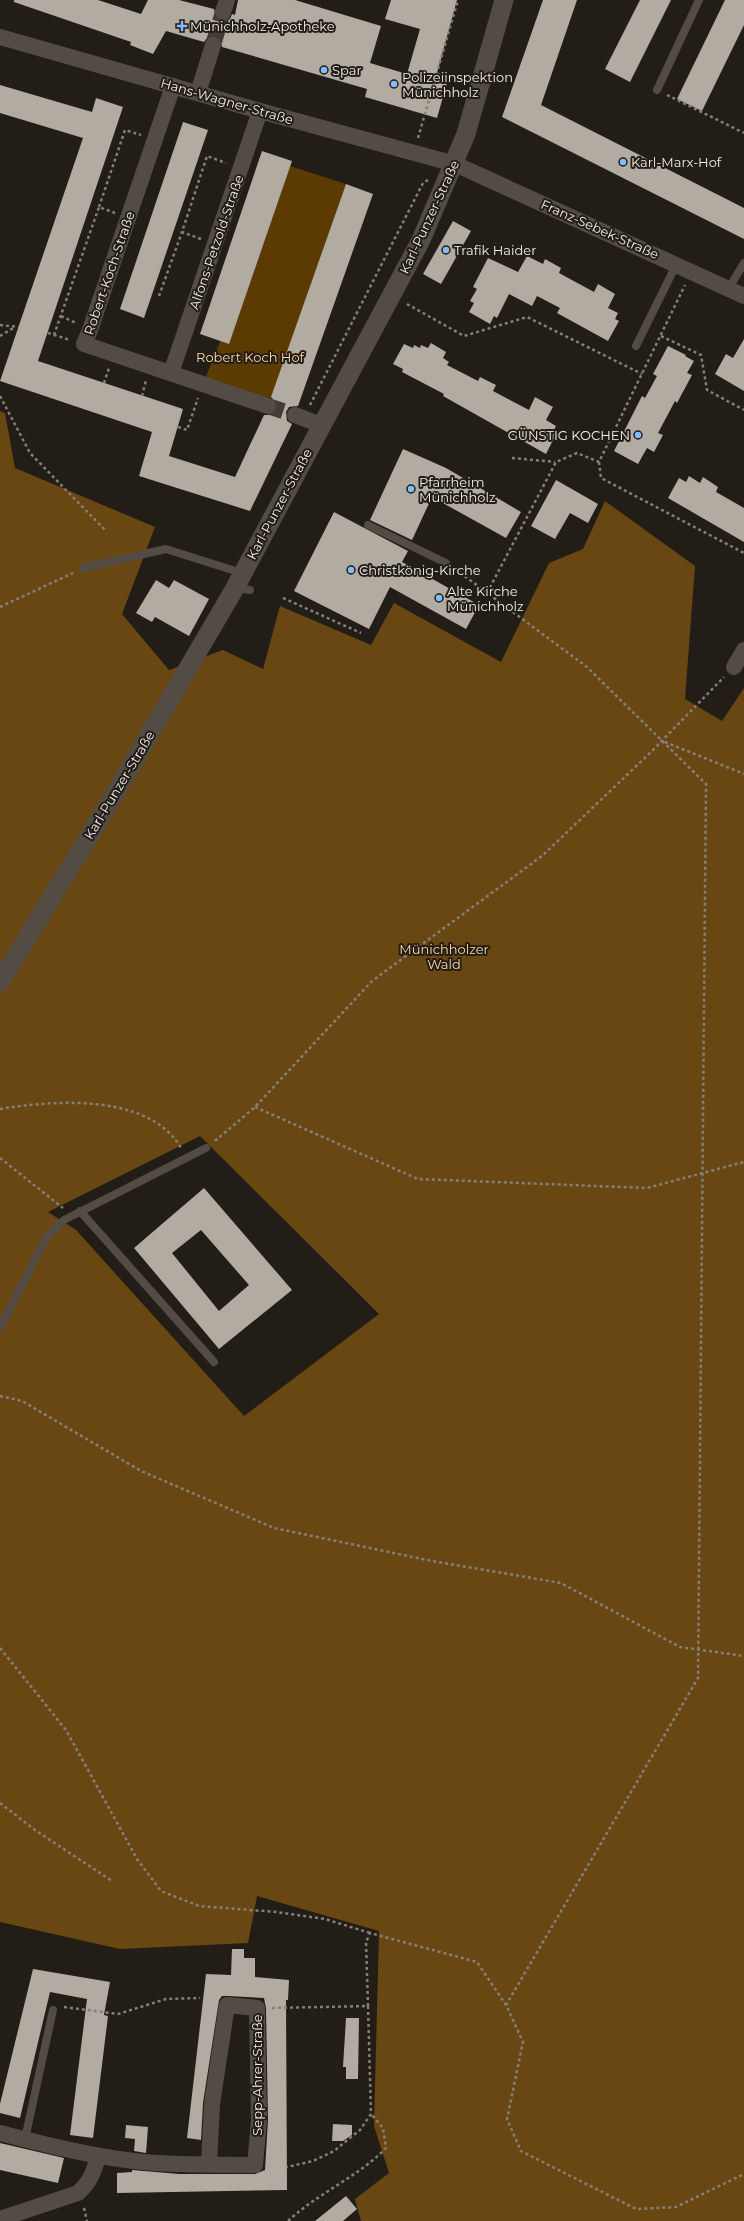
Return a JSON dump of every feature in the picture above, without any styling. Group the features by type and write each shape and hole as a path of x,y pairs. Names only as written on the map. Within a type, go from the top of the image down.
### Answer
{"street":[{"name":"Karl-Punzer-Straße","path":"0,982 242,584 321,425 421,240 455,164 466,134 504,0"},
{"name":"Hans-Wagner-Straße","path":"0,37 260,111 455,164"},
{"path":"198,93 213,45"},
{"name":"Robert-Koch-Straße","path":"173,86 84,344 268,406"},
{"name":"Alfons-Petzold-Straße","path":"171,373 260,111"},
{"name":"Franz-Sebek-Straße","path":"455,164 677,263 744,296"},
{"path":"295,415 321,425"},
{"path":"739,669 744,650"},
{"name":"Sepp-Ahrer-Straße","path":"0,2133 98,2156 135,2161 209,2164 255,2165 259,2120 257,2008 227,2005 212,2104 209,2164"},
{"path":"0,2219 78,2192 86,2185 93,2174 98,2156"}],"lane":[{"path":"657,90 698,0"},
{"path":"636,346 677,263"},
{"path":"729,288 744,263"},
{"path":"368,525 446,563"},
{"path":"83,568 166,550 242,584"},
{"path":"0,1328 46,1238 72,1215 206,1148"},
{"path":"80,1211 214,1362"},
{"path":"25,2139 53,2010"}],"path":[{"path":"414,152 458,0"},
{"path":"657,90 744,133"},
{"path":"54,335 125,130 154,140"},
{"path":"159,296 207,156 241,168"},
{"path":"98,207 128,219"},
{"path":"182,232 215,244"},
{"path":"692,270 599,462 601,478 744,553"},
{"path":"392,296 464,336 528,317 642,374"},
{"path":"0,325 17,327 0,336"},
{"path":"48,333 84,344"},
{"path":"660,336 701,355 707,390 744,410"},
{"path":"178,427 187,430 203,384"},
{"path":"0,396 30,453 106,531"},
{"path":"512,458 556,462 577,453 599,462"},
{"path":"486,593 556,462"},
{"path":"446,563 587,667 706,784 698,1678 506,2006"},
{"path":"0,607 83,568"},
{"path":"283,598 361,633"},
{"path":"206,1148 255,1107 372,980 542,856 739,669"},
{"path":"662,741 744,774"},
{"path":"0,1109 34,1104 103,1104 148,1117 175,1136 187,1157"},
{"path":"255,1107 418,1179 647,1188 744,1162"},
{"path":"0,1158 72,1215"},
{"path":"0,1396 22,1401 141,1471 274,1528 432,1561 561,1583 680,1647 744,1656"},
{"path":"0,1648 66,1730 137,1859 161,1891 199,1906 276,1912 325,1919 370,1933 477,1962 506,2006 523,2042 507,2119 521,2151 636,2209 676,2207 744,2174"},
{"path":"0,1803 36,1830 112,1881"},
{"path":"287,2167 313,2161 334,2151 360,2130 371,2114 366,1942 370,1933"},
{"path":"53,2010 60,2006 118,2014 166,1999 200,1998"},
{"path":"257,2008 368,2006"},
{"path":"288,2221 301,2209 375,2159 386,2148 383,2128 371,2114"}],"green space":[{"name":"Robert Koch Hof","path":"290,166 346,184 271,398 203,384"},
{"name":"Münichholzer Wald","path":"0,411 5,413 15,468 155,527 122,614 169,670 223,650 263,669 280,606 371,645 394,603 501,662 549,563 583,549 605,501 695,566 685,699 722,721 744,688 744,2221 361,2221 355,2199 389,2173 374,2126 379,1931 257,1896 248,1943 120,1949 0,1922","holes":["200,1136 379,1314 244,1416 76,1230 48,1212"]}],"building":[{"path":"14,0 98,0 141,14 148,0 179,0 214,9 216,18 225,21 230,19 232,14 235,15 238,0 295,0 381,26 370,63 407,74 420,29 385,19 391,0 457,0 437,73 449,76 437,118 365,97 367,89 222,47 220,39 215,36 207,38 204,42 166,31 153,54 130,45 131,42 14,2"},
{"name":"Karl-Marx-Hof","path":"543,0 577,0 541,105 744,208 744,239 502,117"},
{"path":"640,0 671,0 630,82 605,69"},
{"path":"725,0 744,0 744,25 702,111 677,99"},
{"path":"0,85 92,112 96,98 123,107 38,361 183,409 169,456 235,477 264,415 270,415 277,409 277,404 271,397 346,184 373,194 298,406 289,407 286,412 287,421 292,424 250,511 139,476 152,432 0,381 83,138 0,113"},
{"path":"183,122 208,130 144,318 120,309"},
{"path":"262,151 292,161 229,344 200,334"},
{"path":"453,221 471,231 441,284 423,274"},
{"path":"527,256 543,264 545,259 561,268 559,273 594,292 598,284 615,294 608,308 618,313 615,319 619,321 608,341 557,313 560,308 537,296 532,306 509,294 497,318 494,316 490,324 469,312 474,303 470,301 477,289 473,287 488,258 518,272"},
{"path":"744,339 744,391 715,374 726,354 733,358"},
{"path":"431,343 446,352 443,358 449,362 447,365 478,381 480,377 496,385 493,391 529,410 535,397 553,407 546,420 556,426 553,432 556,434 546,454 443,396 444,394 402,372 403,369 393,364 404,344 413,348 414,345 420,348 421,345 428,348"},
{"path":"668,346 694,361 687,373 692,375 677,403 675,401 658,433 663,435 654,452 647,448 638,464 614,451 642,396 645,398 657,376 653,374"},
{"path":"403,449 446,468 521,512 506,538 432,497 412,540 370,520"},
{"path":"689,476 700,483 703,477 718,487 716,492 744,508 744,542 668,498 679,478 686,482"},
{"path":"556,480 598,504 588,523 570,513 555,539 531,526"},
{"name":"Christkönig-Kirche","path":"334,512 408,551 402,562 479,605 466,629 390,587 369,629 294,591"},
{"path":"156,580 169,588 174,580 209,599 189,636 155,617 152,622 136,613"},
{"path":"204,1188 292,1290 219,1349 134,1248","holes":["201,1230 249,1285 219,1311 172,1253"]},
{"path":"232,1949 244,1949 244,1958 255,1958 255,1977 289,1980 288,2000 286,2000 287,2190 117,2193 117,2173 132,2172 132,2170 179,2174 255,2174 265,2170 268,2120 266,2008 264,1998 222,1996 219,2000 203,2103 201,2140 187,2138 206,1974 231,1975"},
{"path":"33,1969 110,1982 104,2015 108,2016 93,2138 70,2135 87,1999 50,1992 20,2118 0,2113 0,2104"},
{"path":"346,2018 359,2018 358,2079 346,2079 346,2067 343,2067"},
{"path":"333,2124 352,2125 352,2135 343,2141 332,2141"},
{"path":"126,2125 148,2127 146,2153 134,2151 135,2139 125,2138"},
{"path":"0,2143 64,2158 58,2183 0,2170"},
{"path":"346,2196 357,2209 343,2221 315,2221"}],"tunnel":[{"path":"213,45 223,12"},
{"path":"268,406 295,415"}],"place":[{"name":"Münichholz-Apotheke","path":"182,26"},
{"name":"Spar","path":"324,70"},
{"name":"Polizeiinspektion Münichholz","path":"394,84"},
{"name":"Karl-Marx-Hof","path":"623,162"},
{"name":"Trafik Haider","path":"446,250"},
{"name":"GÜNSTIG KOCHEN","path":"638,435"},
{"name":"Pfarrheim Münichholz","path":"411,489"},
{"name":"Christkönig-Kirche","path":"351,570"},
{"name":"Alte Kirche Münichholz","path":"439,598"}]}
